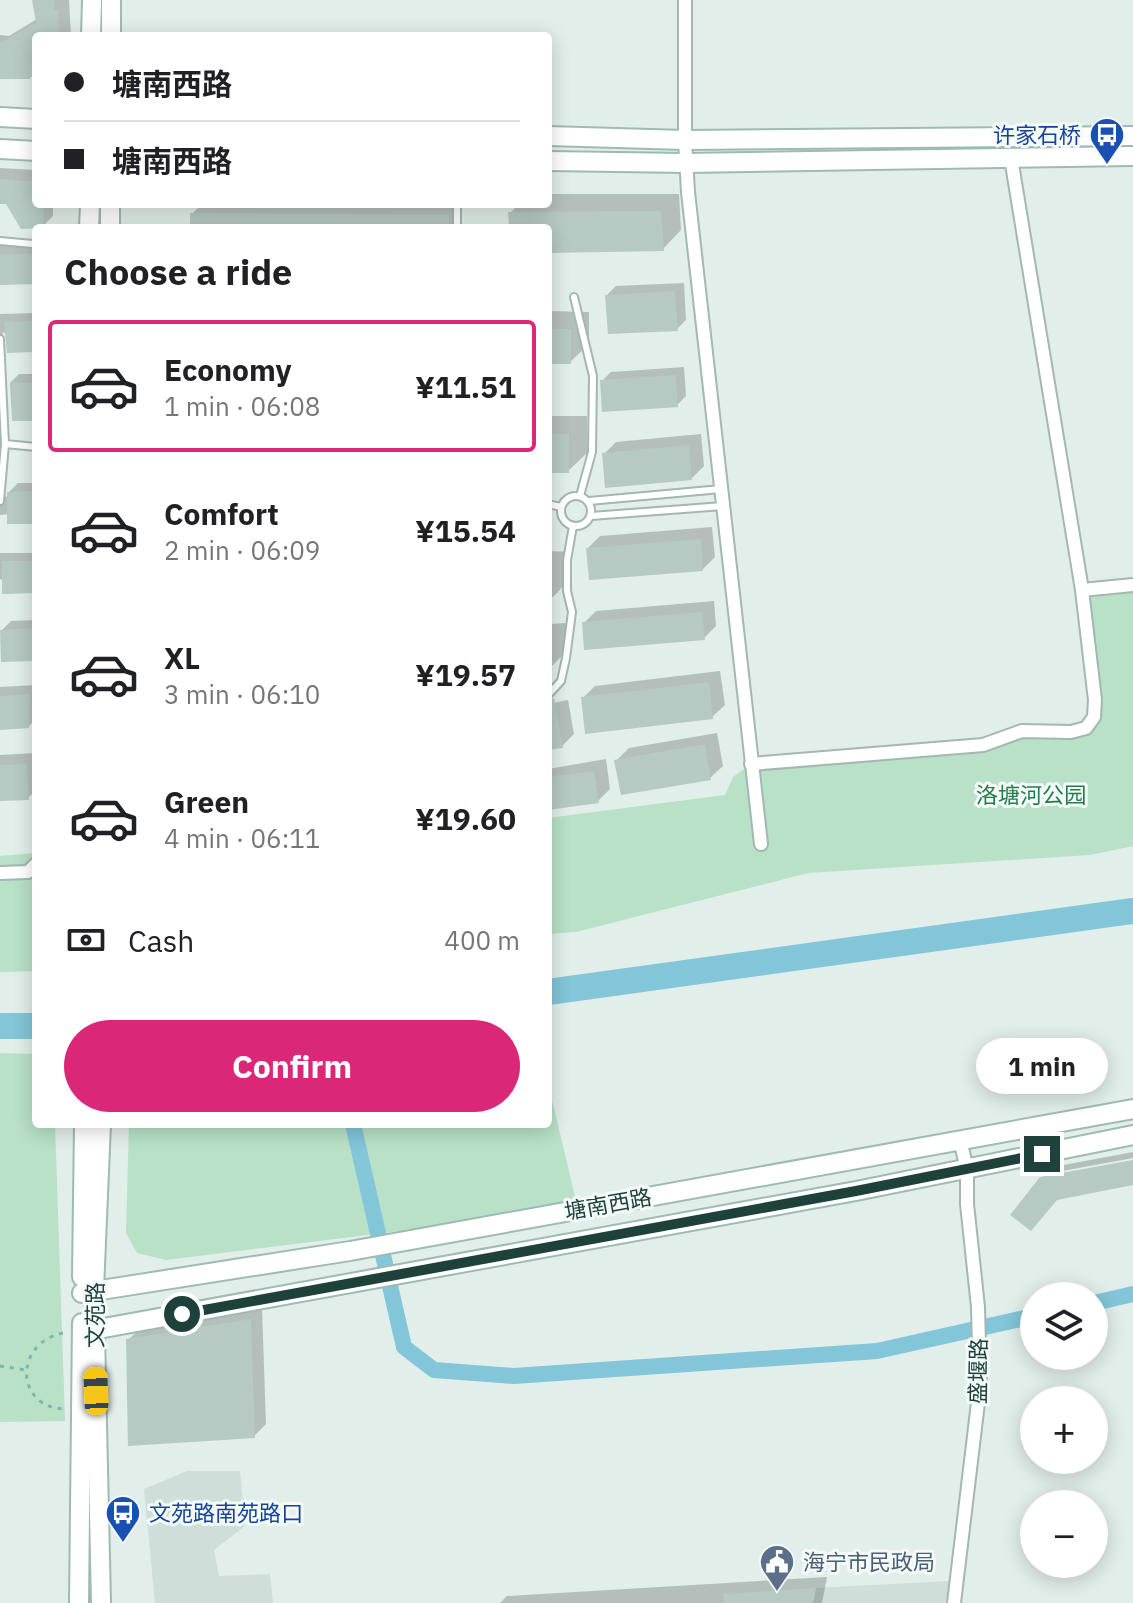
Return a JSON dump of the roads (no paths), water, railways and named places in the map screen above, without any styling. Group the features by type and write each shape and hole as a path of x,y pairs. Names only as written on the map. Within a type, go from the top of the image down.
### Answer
{"main road":[{"path":"91,32 92,0"},
{"path":"111,0 111,32"},
{"path":"0,117 32,119"},
{"path":"552,136 685,140 1133,136"},
{"path":"0,149 32,151"},
{"path":"552,161 686,163 1133,156"},
{"name":"塘南西路","path":"88,1291 350,1251 1133,1109"},
{"name":"文苑路","path":"84,1128 88,1291"},
{"name":"文苑路","path":"79,1603 79,1332 88,1291 101,1128"},
{"name":"塘南西路","path":"79,1332 967,1169 1133,1135"},
{"name":"文苑路","path":"79,1332 101,1603"}],"street":[{"path":"685,0 686,163 761,844"},
{"path":"751,764 983,745 1022,731 1071,732 1086,728 1094,717 1095,700 1082,590 1011,158"},
{"path":"1082,590 1133,585"},
{"path":"0,873 28,872 32,868"},
{"name":"盛堰路","path":"954,1603 980,1386 978,1307 967,1204 967,1169 960,1140"}],"lane":[{"path":"0,241 32,244"},
{"path":"574,297 593,376 592,452 580,496"},
{"path":"0,339 5,444 0,501"},
{"path":"5,444 32,447"},
{"path":"721,489 589,501 580,496 566,499 561,507 562,517 573,526 584,524 591,516 723,506"},
{"path":"589,501 591,516"},
{"path":"552,505 561,507"},
{"path":"552,691 561,681 572,612 567,591 567,560 573,526"}],"waterway":[{"path":"552,991 1133,911"},
{"path":"0,1026 32,1026"},
{"path":"354,1128 404,1347 434,1370 514,1376 877,1351 1020,1319"},
{"path":"1108,1300 1133,1294"}],"place":[{"name":"许家石桥","path":"1107,166"},
{"name":"文苑路南苑路口","path":"123,1544"},
{"name":"海宁市民政局","path":"777,1593"}],"park label":[{"name":"洛塘河公园","path":"1031,795"}]}
